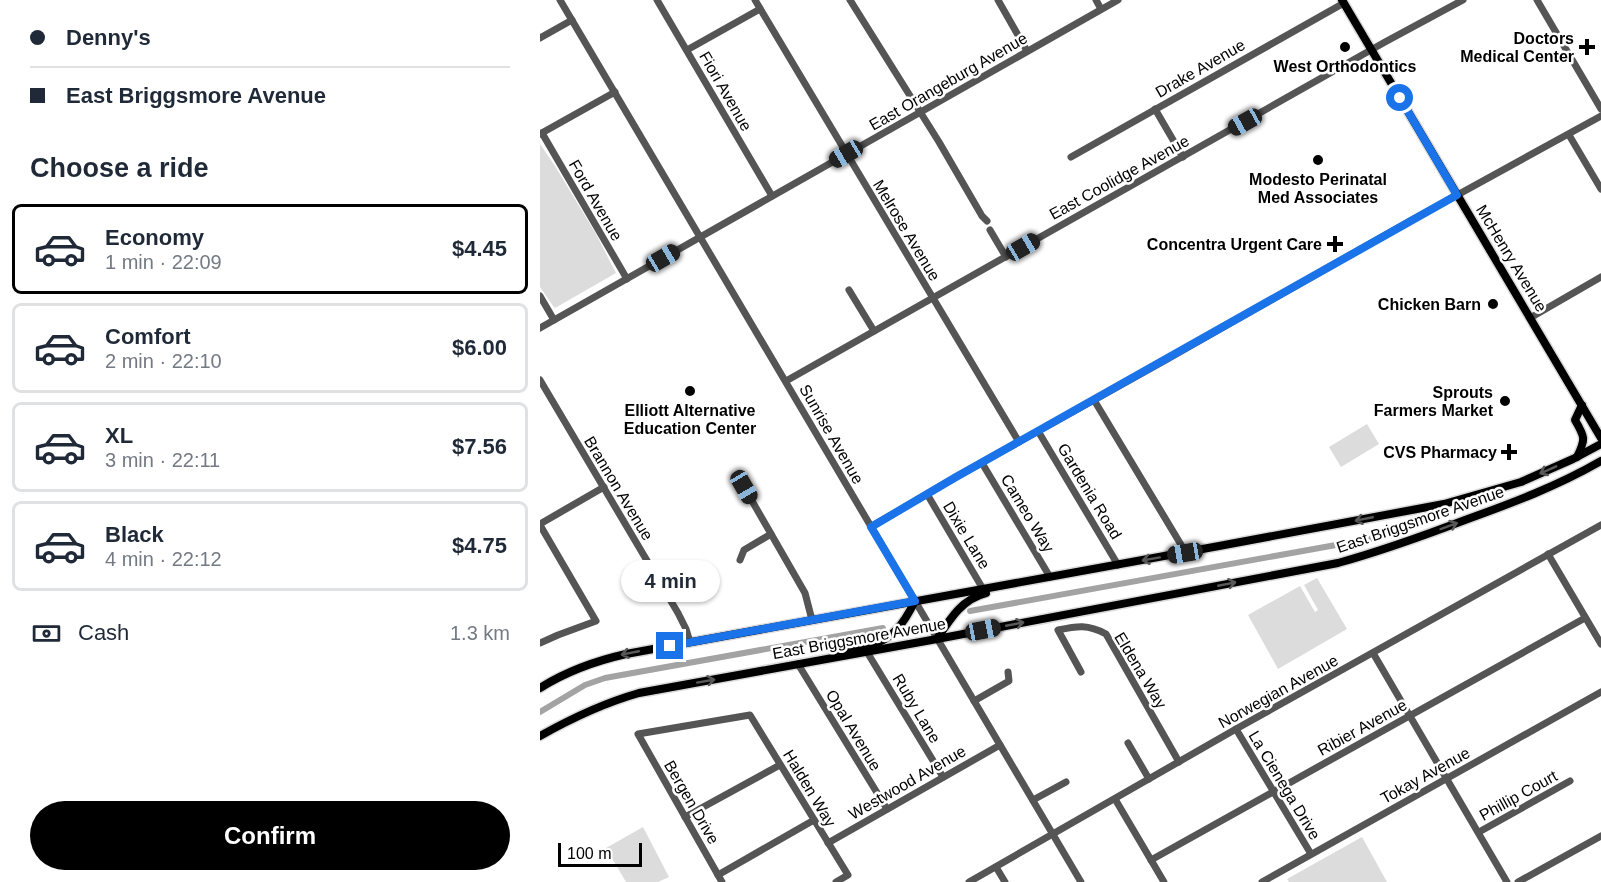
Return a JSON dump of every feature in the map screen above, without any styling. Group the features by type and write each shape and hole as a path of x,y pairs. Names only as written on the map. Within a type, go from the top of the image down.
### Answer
{"main road":[{"name":"McHenry Avenue","path":"1343,2 1582,405 1597,423 1601,438"},
{"path":"1577,456 1584,443 1584,435 1575,420 1582,405"},
{"name":"East Briggsmore Avenue","path":"540,687 569,672 606,658 1444,504 1521,482 1601,444"},
{"name":"East Briggsmore Avenue","path":"540,736 595,707 639,693 937,639 1358,558 1518,501 1601,461"},
{"path":"937,639 957,609 982,593 1004,589 1015,583"},
{"path":"830,658 844,650 883,641 903,624 915,601"}],"street":[{"name":"Sunrise Avenue","path":"560,0 1081,882"},
{"name":"Fiori Avenue","path":"657,0 772,196"},
{"name":"Melrose Avenue","path":"755,0 1019,442"},
{"path":"850,0 987,221"},
{"path":"998,0 1027,51"},
{"path":"1096,0 1101,9"},
{"name":"East Orangeburg Avenue","path":"540,328 1118,0"},
{"name":"East Coolidge Avenue","path":"786,381 1463,0"},
{"path":"1537,0 1601,109"},
{"name":"Drake Avenue","path":"1071,158 1343,2"},
{"path":"687,50 760,9"},
{"path":"540,38 572,20"},
{"path":"541,134 615,92"},
{"path":"1155,110 1183,157"},
{"path":"871,527 982,462 1601,116"},
{"name":"Ford Avenue","path":"541,134 627,279"},
{"path":"1569,135 1601,189"},
{"path":"990,230 1006,257"},
{"path":"1530,318 1601,277"},
{"path":"849,290 874,331"},
{"path":"540,296 554,320"},
{"name":"Brannon Avenue","path":"540,380 678,613 690,642"},
{"path":"1094,400 1185,553"},
{"name":"Gardenia Road","path":"1038,431 1118,565"},
{"name":"Cameo Way","path":"982,462 1050,577"},
{"path":"540,643 596,621 540,525 604,487"},
{"path":"744,487 807,597 812,620"},
{"name":"Dixie Lane","path":"927,494 983,589"},
{"name":"Norwegian Avenue","path":"969,882 1236,729 1601,525"},
{"path":"740,560 744,550 771,534"},
{"path":"1548,554 1601,644"},
{"name":"Ribier Avenue","path":"1151,860 1586,618"},
{"name":"Eldena Way","path":"1081,672 1058,630 1079,626 1097,629 1106,634 1179,762"},
{"name":"Ruby Lane","path":"867,652 943,777"},
{"path":"1373,653 1507,882"},
{"name":"Opal Avenue","path":"798,664 887,809"},
{"path":"974,701 1009,681 1008,672"},
{"name":"Tokay Avenue","path":"1262,882 1601,692"},
{"name":"Bergen Drive","path":"722,882 638,735 750,715"},
{"name":"Halden Way","path":"750,715 848,875 836,882"},
{"name":"La Cienega Drive","path":"1236,729 1311,854"},
{"path":"1128,743 1149,779"},
{"name":"Westwood Avenue","path":"828,843 1000,745"},
{"path":"685,817 780,765"},
{"path":"1033,800 1066,782"},
{"name":"Phillip Court","path":"1479,832 1570,782"},
{"path":"1115,799 1164,882"},
{"path":"718,875 814,820"},
{"path":"1518,882 1601,836"},
{"path":"996,867 1005,882"}],"shaded area":[{"path":"540,144 596,234 616,273 555,308 540,287"},
{"path":"1367,424 1379,444 1341,467 1329,447"},
{"path":"1317,578 1347,629 1278,669 1248,615 1300,586 1315,612 1318,610 1304,585"},
{"path":"643,827 669,877 658,882 626,882 606,848"},
{"path":"1362,837 1387,882 1289,882 1287,879"}],"waterway":[{"path":"970,611 1386,536"},
{"path":"540,712 585,685 605,678 883,628"}],"place":[{"name":"West Orthodontics","path":"1345,47"},
{"name":"Doctors Medical Center","path":"1587,47"},
{"name":"Modesto Perinatal Med Associates","path":"1318,160"},
{"name":"Concentra Urgent Care","path":"1335,244"},
{"name":"Chicken Barn","path":"1493,304"},
{"name":"Elliott Alternative Education Center","path":"690,391"},
{"name":"Sprouts Farmers Market","path":"1505,401"},
{"name":"CVS Pharmacy","path":"1509,452"}],"route":[{"path":"670,646 915,601 871,527 1457,195 1400,98"}]}
